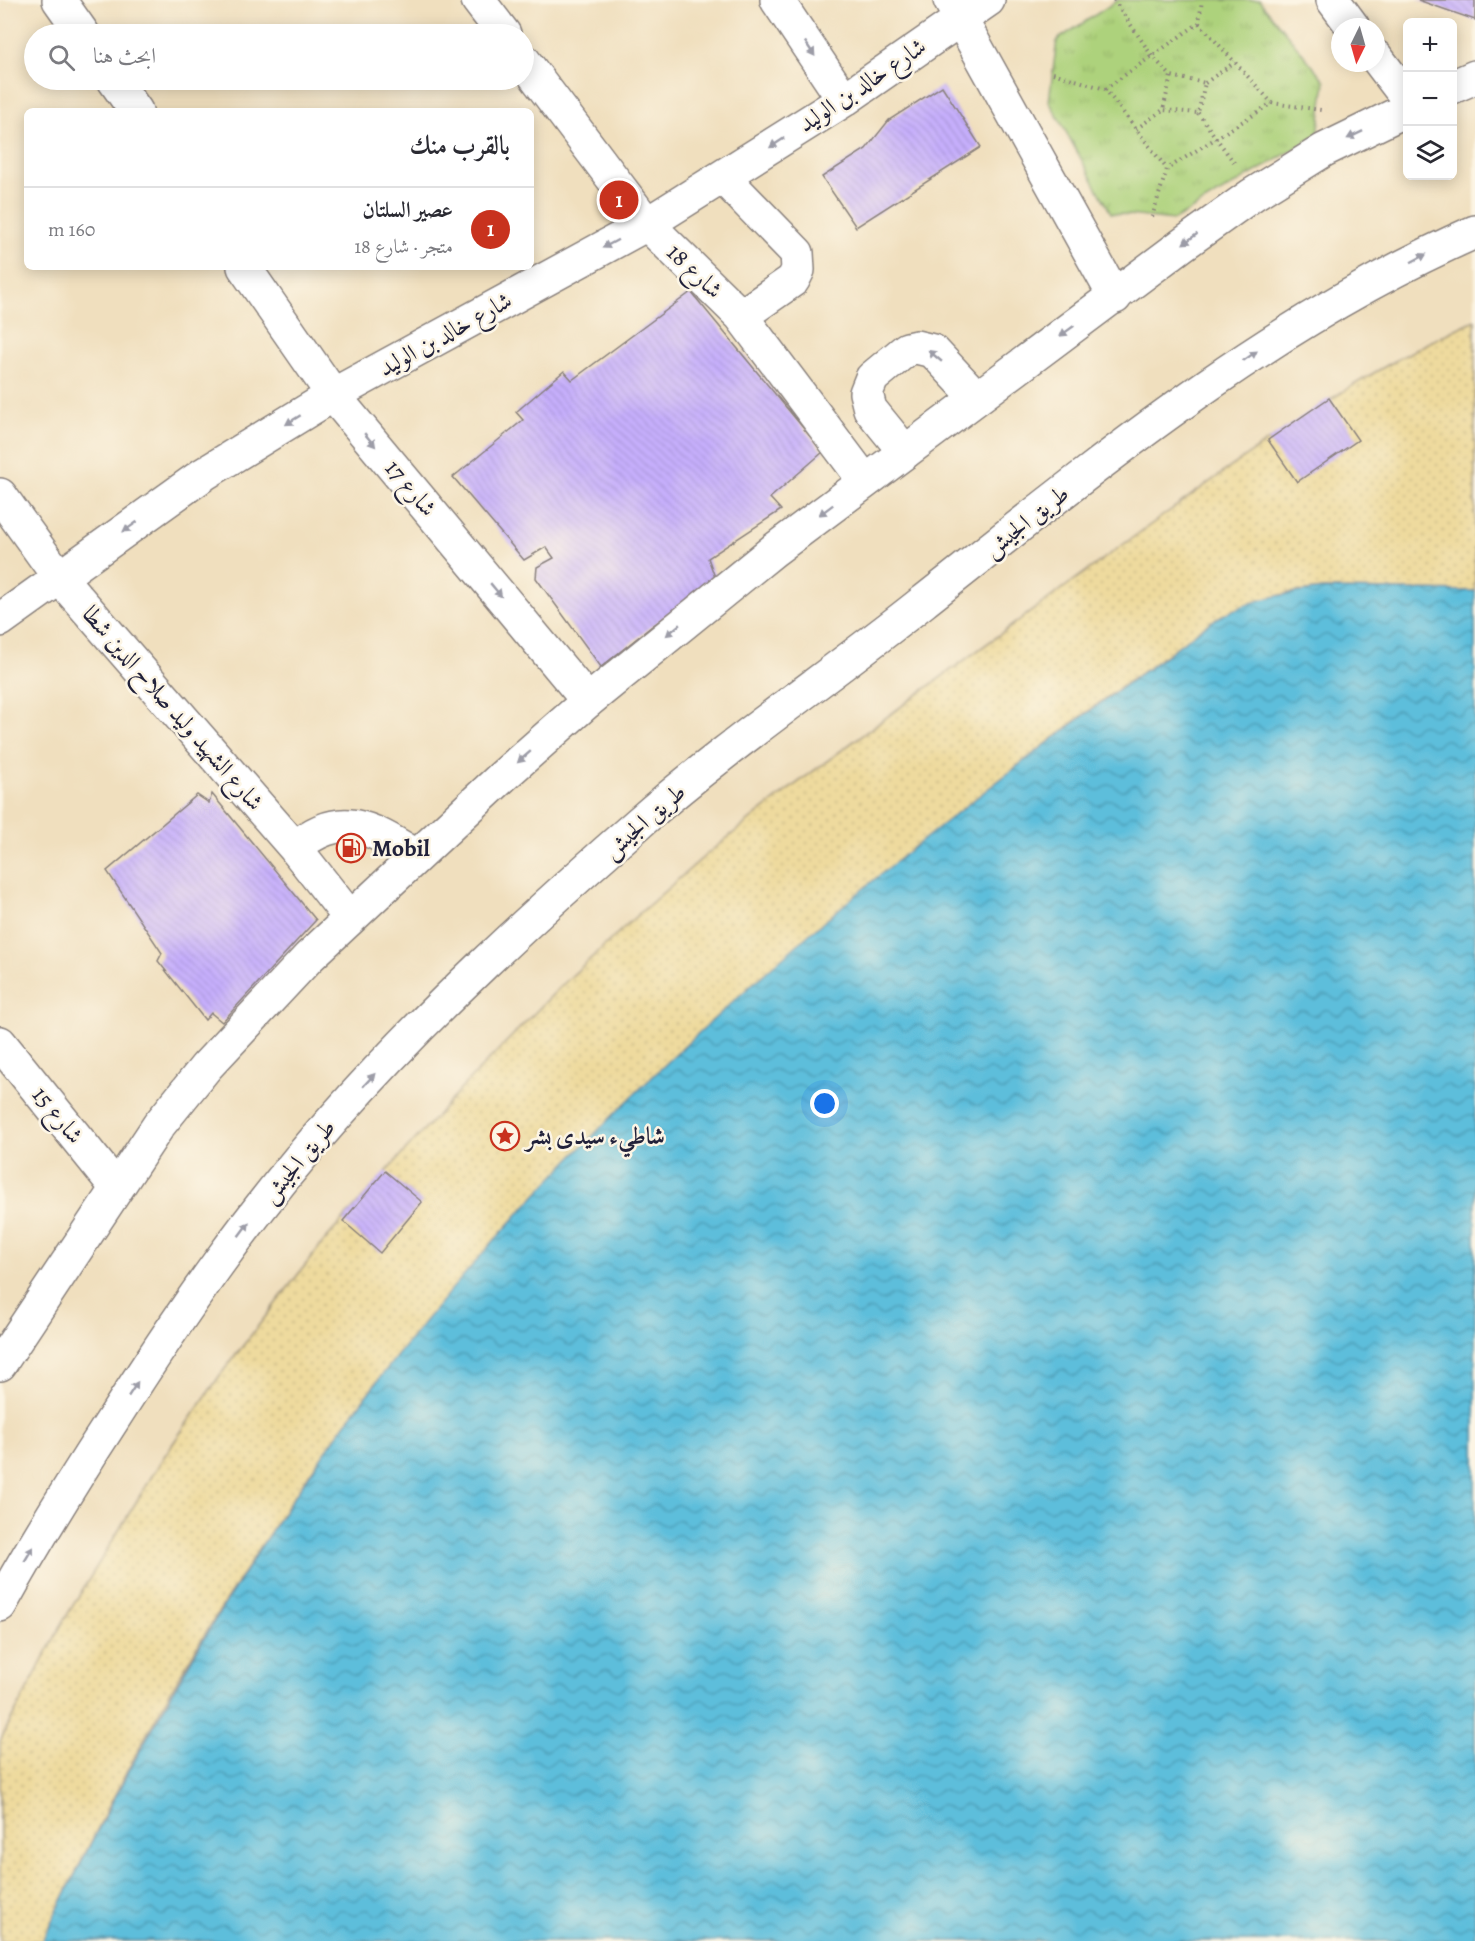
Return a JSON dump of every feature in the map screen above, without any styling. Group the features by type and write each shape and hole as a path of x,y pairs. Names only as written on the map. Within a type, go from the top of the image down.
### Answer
{"main road":[{"path":"59,0 76,24"},
{"path":"478,0 496,24"},
{"path":"777,0 844,100"},
{"name":"شارع خالد بن الوليد","path":"0,620 204,474 333,395 647,224 844,100 954,10 988,0"},
{"path":"1333,0 1346,18"},
{"path":"954,10 1115,297"},
{"path":"1385,69 1403,94"},
{"name":"شارع 18","path":"534,74 647,224 741,316 866,481"},
{"path":"1457,85 1475,77"},
{"path":"121,90 134,108"},
{"path":"0,1364 159,1125 206,1067 264,1003 350,918 416,855 588,701 764,557 976,397 1252,195 1324,150 1403,111"},
{"path":"723,177 797,252 798,270 793,280 741,316"},
{"name":"طريق الجيش","path":"0,1605 74,1480 136,1384 197,1291 264,1202 336,1116 483,964 641,821 1123,444 1274,340 1330,306 1427,254 1475,232"},
{"name":"شارع 17","path":"246,270 333,395 588,701"},
{"path":"905,452 870,409 866,393 872,378 907,349 916,347 933,351 976,397"},
{"name":"شارع الشهيد وليد صلاح الدين شطا","path":"0,495 59,577 296,848 350,918"},
{"path":"296,848 320,831 334,826 357,825 382,835 416,855"},
{"name":"شارع 15","path":"0,1043 116,1187"}],"path":[{"path":"1114,0 1152,56 1171,76 1205,83"},
{"path":"1105,89 1199,23 1202,0"},
{"path":"1199,23 1272,103 1321,110"},
{"path":"1198,113 1205,83 1235,62"},
{"path":"1053,74 1105,89 1167,169"},
{"path":"1163,110 1171,76"},
{"path":"1152,218 1167,169 1272,103"},
{"path":"1136,129 1163,110 1198,113 1240,172"}],"green space":[{"path":"1118,0 1259,0 1325,81 1318,135 1174,220 1111,213 1049,101 1057,40"}],"sand":[{"name":"شاطيء سيدى بشر","path":"1475,320 1475,591 1324,589 1289,593 1254,602 1221,616 1096,705 856,896 309,1474 202,1638 168,1696 112,1800 42,1941 0,1941 0,1741 64,1620 163,1458 221,1374 324,1241 469,1080 561,986 633,919 707,854 784,793 1170,511 1296,422 1383,368"}],"water":[{"path":"1324,589 1475,591 1475,1941 42,1941 154,1725 237,1585 281,1517 375,1384 444,1298 517,1215 675,1055 757,980 842,906 1015,768 1215,619 1259,600"}],"building":[{"path":"1418,0 1475,0 1475,20"},
{"path":"942,86 981,147 856,227 822,177 866,149 889,120"},
{"path":"691,292 823,452 770,498 781,510 708,558 716,580 652,626 601,667 536,578 537,567 554,558 546,547 524,560 453,477 523,420 516,412 564,371 572,380"},
{"path":"1329,398 1358,440 1297,482 1268,440"},
{"path":"212,794 316,920 222,1022 211,1013 205,1020 158,961 162,953 107,871 197,795 209,803"},
{"path":"385,1171 422,1202 380,1253 343,1221"}],"place":[{"name":"عصير السلتان","path":"619,200"},
{"name":"Mobil","path":"351,848"},
{"name":"شاطيء سيدى بشر","path":"505,1136"}]}
